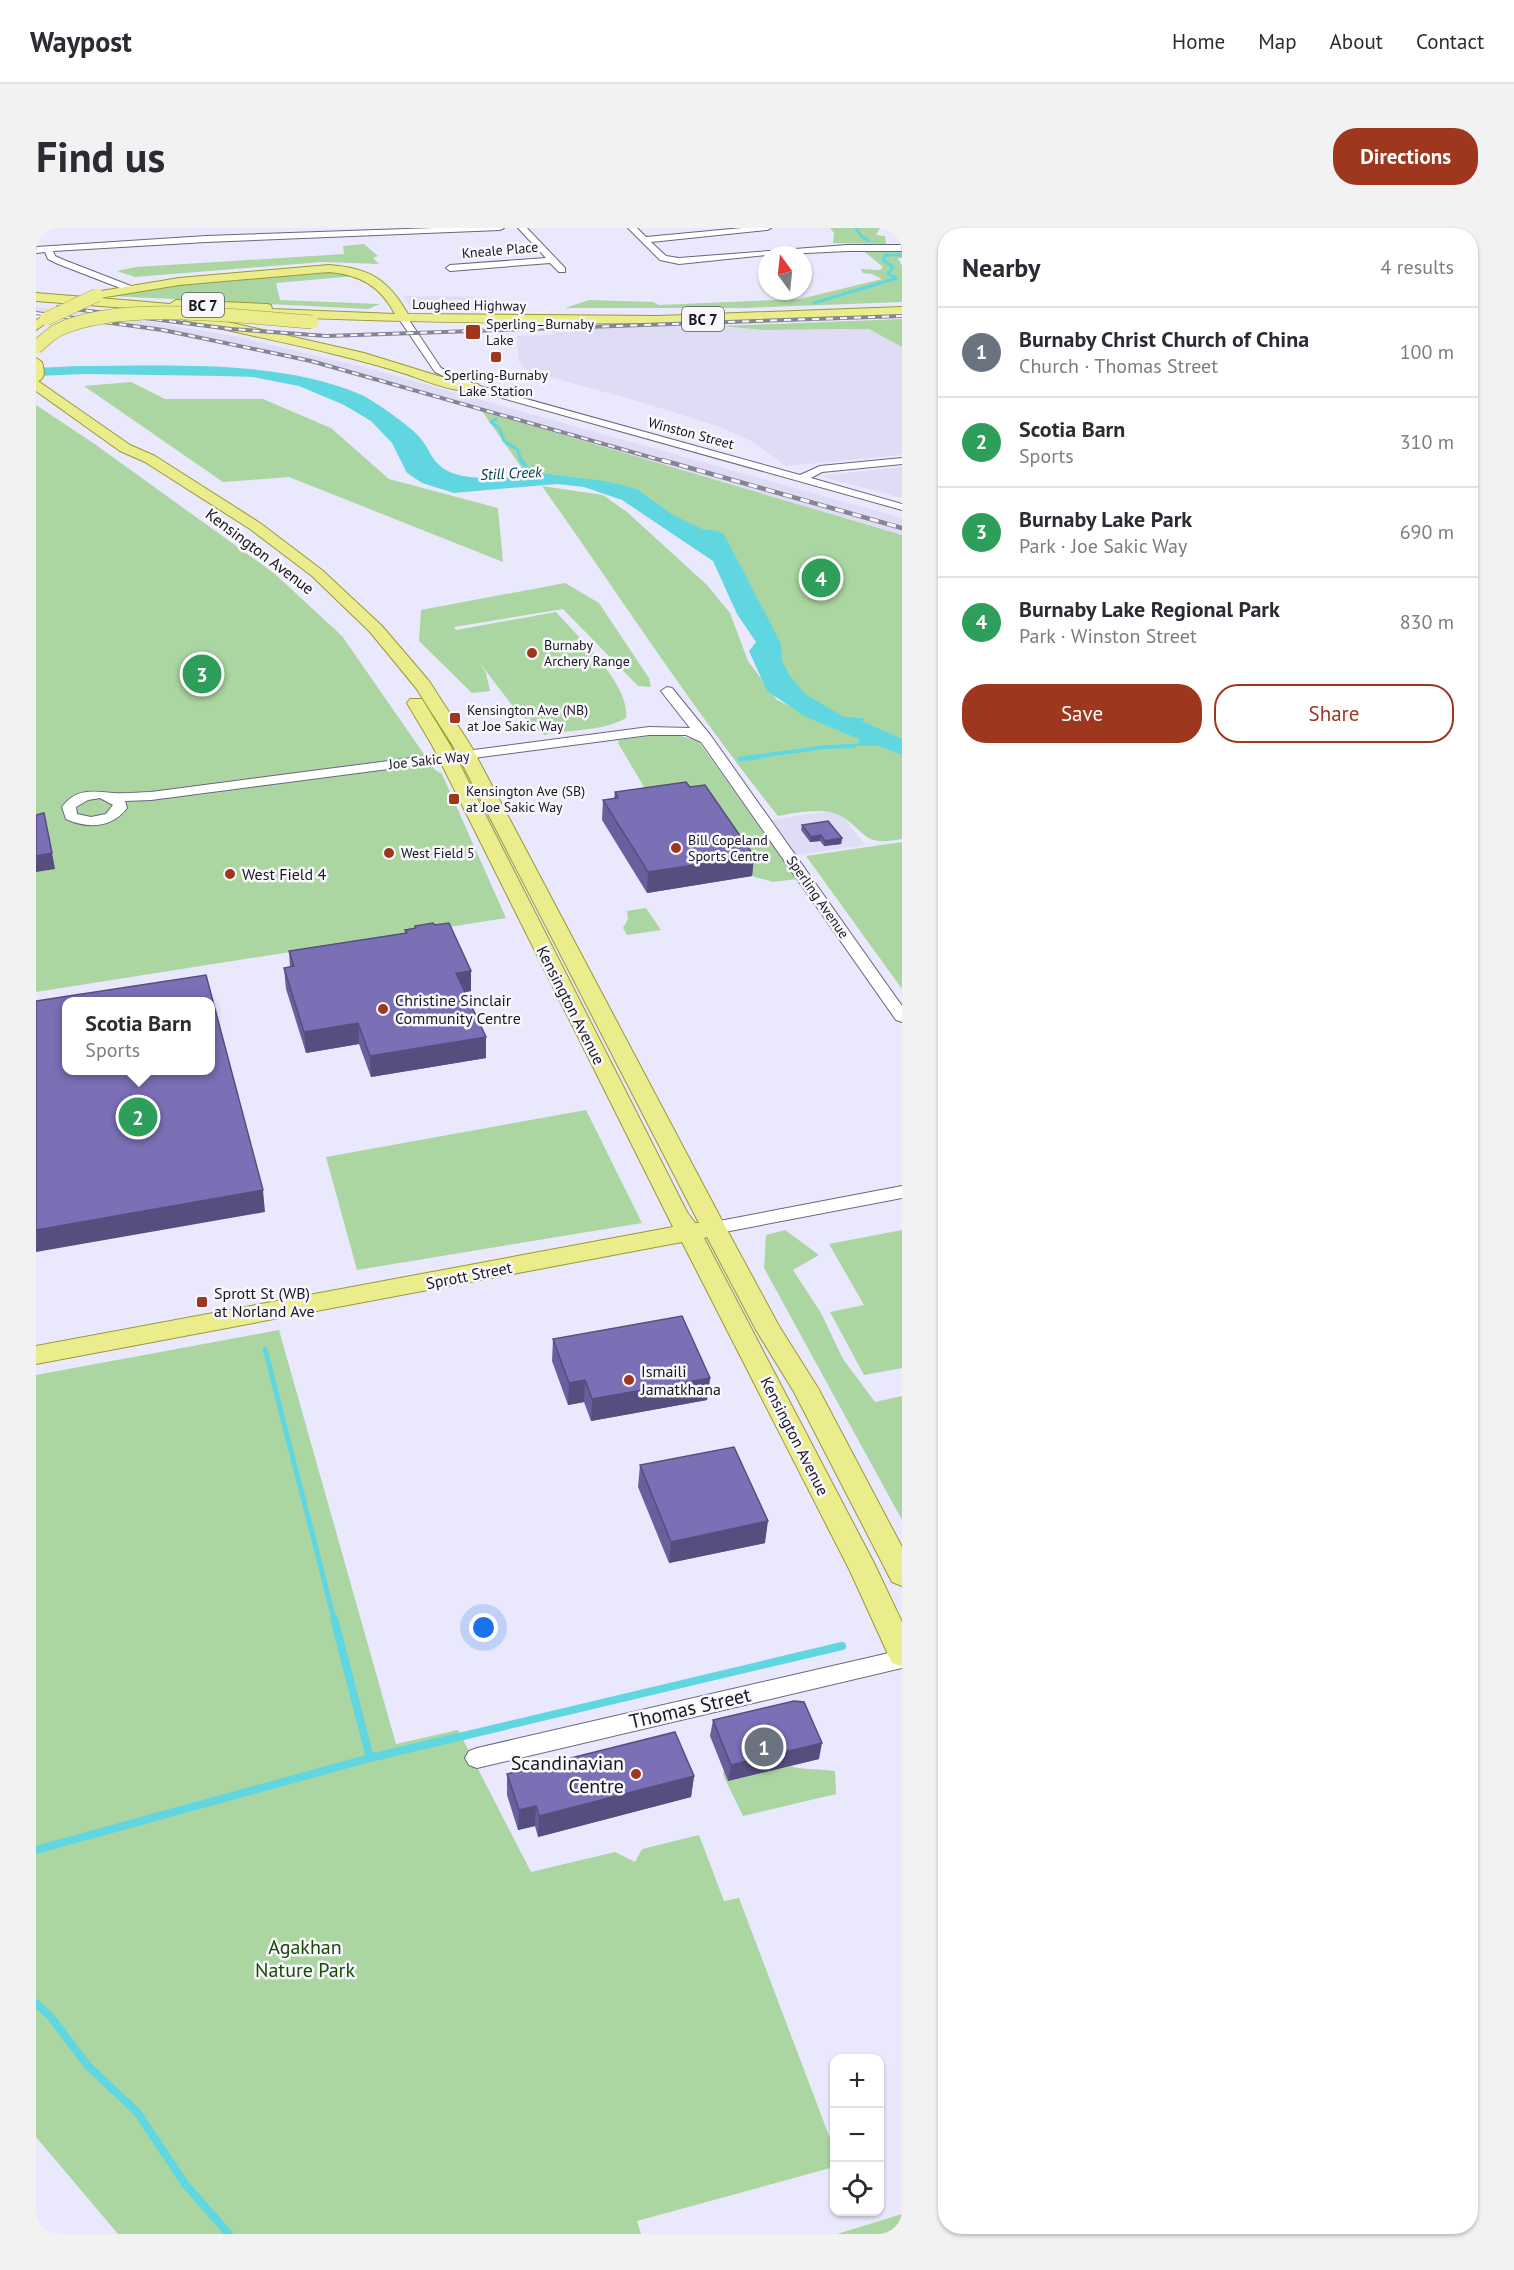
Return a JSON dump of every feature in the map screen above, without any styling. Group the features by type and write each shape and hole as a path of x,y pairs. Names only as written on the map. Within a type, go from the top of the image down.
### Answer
{"main road":[{"path":"100,294 100,277 129,279 191,276 315,266 363,273 385,280 410,319"},
{"path":"174,280 316,270 363,273 375,282 410,319"},
{"path":"36,326 55,313 100,294 191,276"},
{"path":"38,296 199,319 364,357 460,387 473,387"},
{"name":"Lougheed Highway","path":"38,296 178,308 503,321 737,318 902,309"},
{"name":"Lougheed Highway","path":"38,296 186,305 370,312 410,319 746,314 902,309"},
{"path":"36,346 42,340 66,327 93,320 133,315 166,314 312,322 410,319 446,324 503,321"},
{"path":"36,362 38,371 36,378"},
{"path":"415,372 451,374"},
{"name":"Kensington Avenue","path":"36,385 42,395 125,448 150,459 255,526 316,573 376,629 439,708 457,757 701,1231 769,1330 805,1389 902,1574"},
{"name":"Kensington Avenue","path":"125,448 140,464 300,578 357,632"},
{"name":"Kensington Avenue","path":"401,683 457,757"},
{"name":"Kensington Avenue","path":"701,1231 701,1252 854,1549 902,1654"},
{"name":"Sprott Street","path":"36,1355 701,1231"}],"street":[{"path":"36,250 85,249 206,238 344,231 501,228"},
{"path":"522,228 562,270"},
{"path":"632,228 663,258 679,261 847,248 902,248"},
{"path":"645,240 767,228"},
{"path":"61,262 67,255 85,249"},
{"path":"49,251 51,256 61,262"},
{"path":"36,256 61,262 128,288"},
{"name":"Kneale Place","path":"450,268 552,260"},
{"path":"410,319 451,374"},
{"path":"410,319 427,356 473,387"},
{"name":"Winston Street","path":"473,387 902,507"},
{"path":"801,479 820,469 902,461"},
{"name":"Sperling Avenue","path":"667,691 706,739 902,1017"},
{"name":"Joe Sakic Way","path":"151,796 108,818 93,822 76,819 69,812 72,803 85,796 101,794 112,797 151,796 649,731 688,731 706,739"},
{"path":"112,797 120,804 118,812"},
{"name":"Sprott Street","path":"701,1231 902,1192"},
{"name":"Thomas Street","path":"477,1758 902,1659"}],"shaded area":[{"path":"403,296 487,297 499,312 421,310 411,307"},
{"path":"36,307 147,321 239,337 371,369 902,518 902,535 355,374 241,347 131,327 36,314"},
{"path":"701,325 763,330 841,330 902,325 902,455 786,466 751,441 720,427 641,402 528,371 519,362 517,336 553,335 551,326"},
{"path":"902,467 902,498 819,476"},
{"path":"838,810 865,845 796,855 771,820"}],"green space":[{"path":"830,228 880,228 876,235 885,236 886,244 833,243 834,233"},
{"path":"364,244 378,256 373,258 379,264 322,262 135,277 117,271 136,267 344,254 343,246"},
{"path":"861,249 902,250 902,258 898,258 902,266 902,302 744,308 565,308 589,300 653,302 659,305 812,300 812,296 882,279 863,273 861,269 880,270 883,267"},
{"path":"332,272 355,276 276,283 280,300 380,304 368,309 112,296 159,285"},
{"path":"902,319 902,347 869,329 763,330 720,326"},
{"path":"131,382 165,399 263,399 331,428 389,479 498,508 503,562 289,477 223,482 84,386"},
{"path":"36,405 96,445 275,574 342,636 435,770 442,774 506,918 36,992"},
{"path":"482,411 902,535 902,740 813,707 779,669 721,543 620,487 526,474"},
{"path":"542,486 603,495 627,512 707,585 730,613 748,661 777,700 849,734 902,751 902,839 879,841 871,839 839,815 826,811 778,816 687,694"},
{"path":"565,583 599,603 649,678 651,687 638,686 563,609 454,627 456,630 556,612 612,676 625,705 626,718 616,723 544,735 515,709 480,663 486,673 490,691 472,693 419,641 421,610"},
{"path":"674,734 698,741 797,879 773,882 752,876 703,805 681,791 644,787 618,743 619,740"},
{"path":"902,842 902,989 806,856"},
{"path":"646,908 661,930 627,935 623,928 628,919 627,911"},
{"path":"586,1110 642,1223 357,1270 326,1157"},
{"path":"785,1230 819,1255 793,1270 821,1313 843,1359 875,1402 902,1396 902,1520 764,1268 766,1235"},
{"path":"902,1230 902,1368 864,1375 830,1312 864,1305 829,1244"},
{"name":"Agakhan Nature Park","path":"279,1330 396,1744 458,1730 531,1872 615,1852 635,1862 642,1849 699,1835 724,1901 739,1898 830,2138 830,2168 637,2221 641,2234 118,2234 36,2137 36,1375"},
{"path":"790,1766 835,1771 836,1794 743,1816 723,1775 724,1769 729,1781"},
{"path":"902,2214 902,2234 837,2234"}],"water":[{"path":"223,367 296,375 330,383 376,403 410,428 421,439 437,463 454,474 494,478 523,476 530,472 605,481 637,489 673,515 702,529 718,531 725,536 781,644 782,661 790,676 805,694 844,717 864,718 862,721 902,739 902,755 879,746 854,746 861,740 806,717 767,691 749,651 756,642 737,614 713,561 622,500 584,487 557,484 454,493 422,483 407,473 392,443 371,421 344,405 299,386 253,377 85,374 36,376 36,368"}],"building":[{"name":"Bill Copeland Sports Centre","path":"686,782 690,787 705,785 754,856 648,872 603,800 618,798 615,792"},
{"path":"44,813 52,853 36,856 36,815"},
{"path":"828,821 842,838 825,841 821,835 811,837 802,825"},
{"name":"Christine Sinclair Community Centre","path":"433,923 435,925 449,923 471,971 456,973 486,1037 370,1056 358,1023 304,1032 284,968 294,966 289,951 407,933 405,930 416,928 415,926"},
{"path":"206,975 212,997 62,997"},
{"path":"62,997 62,1075 215,1075 215,1009 263,1190 36,1230 36,1001"},
{"name":"Ismaili Jamatkhana","path":"682,1316 710,1378 592,1399 585,1380 569,1383 553,1339"},
{"path":"734,1447 768,1521 671,1542 640,1465"},
{"path":"794,1701 804,1702 822,1743 731,1765 713,1720"},
{"path":"675,1732 694,1776 539,1816 536,1806 519,1810 507,1774"}],"waterway":[{"path":"856,228 861,236 869,241"},
{"path":"814,303 897,278 888,274 893,267 883,260 885,255 902,255"},
{"name":"Still Creek","path":"496,419 491,422 500,429 504,441 518,450 521,462"},
{"name":"Still Creek","path":"521,460 530,472"},
{"path":"745,758 825,747 854,746"},
{"path":"740,759 759,757"},
{"path":"265,1349 334,1619"},
{"path":"334,1618 370,1758"},
{"path":"370,1758 842,1646"},
{"path":"36,1850 370,1758"},
{"path":"36,2003 51,2017 88,2066 137,2112 185,2184 229,2234"}],"railway":[{"path":"58,307 231,329 327,336 902,316"},
{"path":"36,313 163,330 311,361 667,462"},
{"path":"662,460 902,528"}],"place":[{"name":"Sperling–Burnaby Lake","path":"473,332"},
{"name":"Sperling-Burnaby Lake Station","path":"496,357"},
{"name":"Burnaby Lake Regional Park","path":"821,578"},
{"name":"Burnaby Archery Range","path":"532,653"},
{"name":"Burnaby Lake Park","path":"202,674"},
{"name":"Kensington Ave (NB) at Joe Sakic Way","path":"455,718"},
{"name":"Kensington Ave (SB) at Joe Sakic Way","path":"454,799"},
{"name":"Bill Copeland Sports Centre","path":"676,848"},
{"name":"West Field 5","path":"389,853"},
{"name":"West Field 4","path":"230,874"},
{"name":"Christine Sinclair Community Centre","path":"383,1009"},
{"name":"Scotia Barn","path":"138,1117"},
{"name":"Sprott St (WB) at Norland Ave","path":"202,1302"},
{"name":"Ismaili Jamatkhana","path":"629,1380"},
{"name":"Burnaby Christ Church of China","path":"764,1747"},
{"name":"Scandinavian Centre","path":"636,1774"}]}
